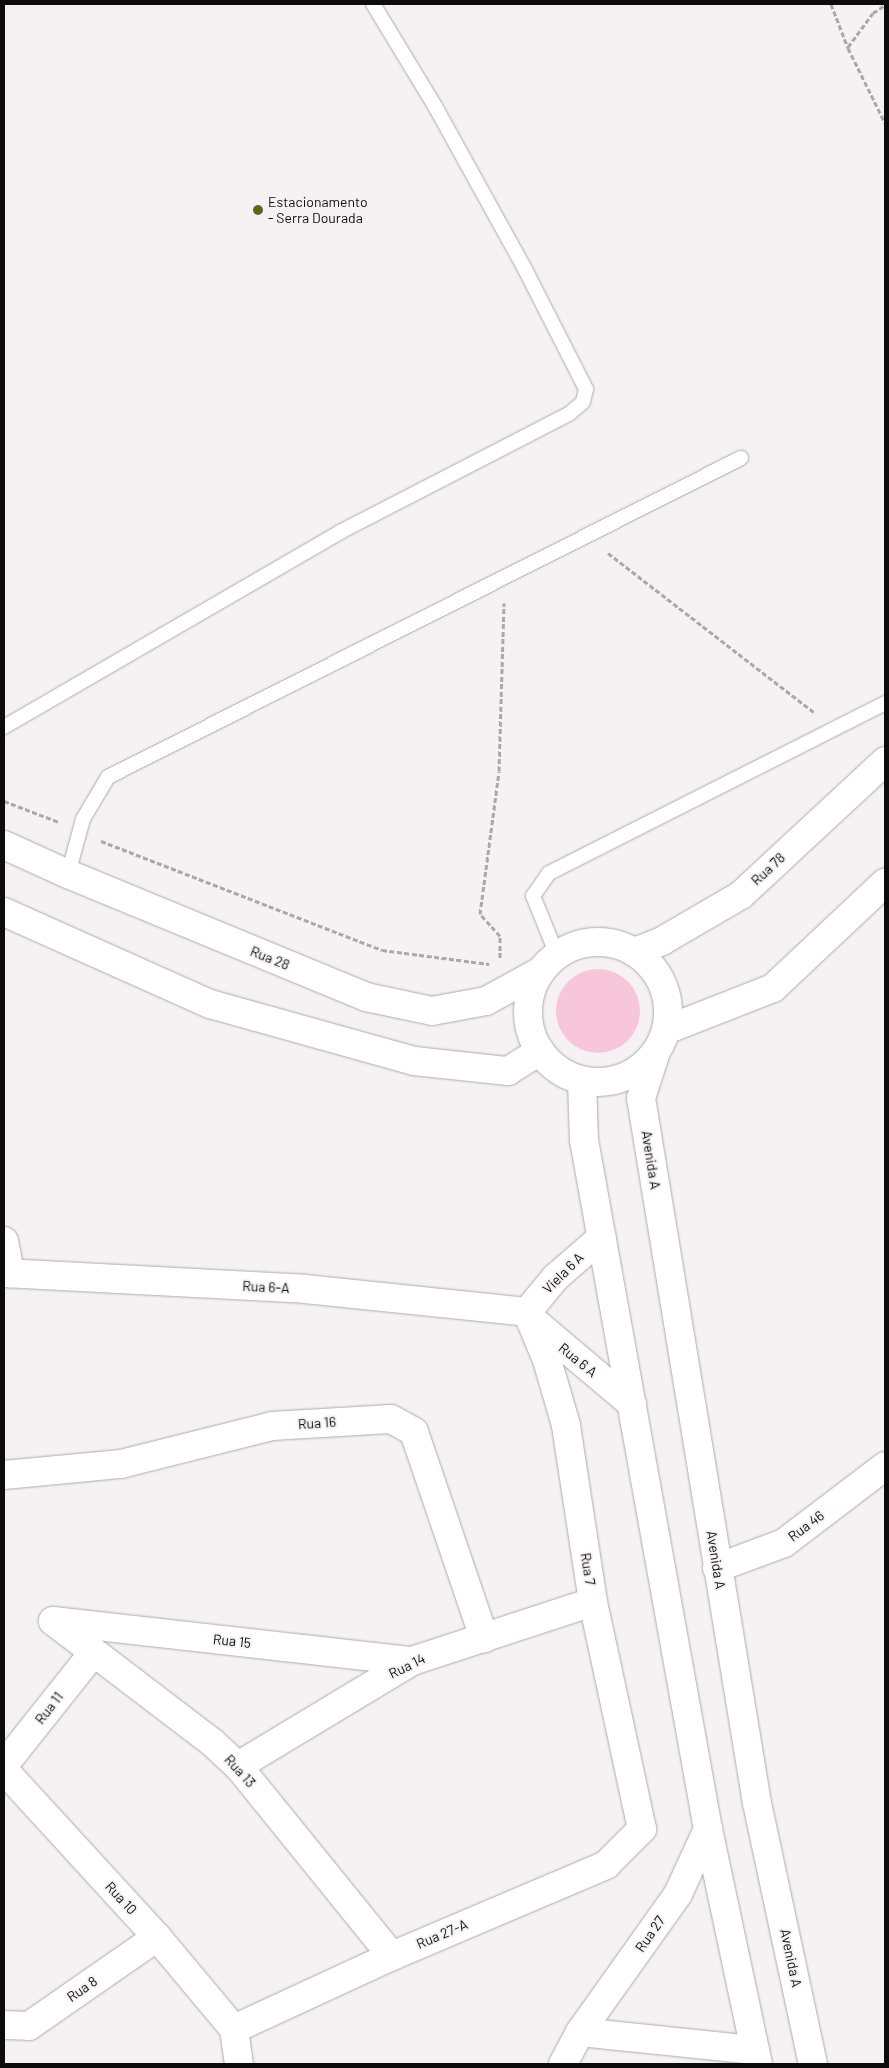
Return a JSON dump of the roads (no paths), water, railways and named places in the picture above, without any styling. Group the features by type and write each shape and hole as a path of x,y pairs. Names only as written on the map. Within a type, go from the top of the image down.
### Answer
{"street":[{"name":"Rua 78","path":"634,952 662,941 740,895 885,761"},
{"name":"Rua 28","path":"4,844 68,874 366,997 432,1011 486,1001 549,963"},
{"path":"666,1030 773,988 885,883"},
{"path":"4,912 210,1004 414,1061 508,1071 540,1051"},
{"path":"595,942 614,944 634,952 651,966 663,986 668,1008 666,1030 655,1055 640,1069 622,1079 602,1083 582,1081 565,1074 540,1051 531,1032 528,1011 531,990 549,963 575,946 595,942"},
{"name":"Avenida A","path":"655,1055 641,1098 757,1803 813,2064"},
{"path":"580,2032 757,2057 708,1829 584,1140 582,1081"},
{"name":"Viela 6 A","path":"527,1312 555,1278 602,1237"},
{"path":"4,1241 7,1273"},
{"name":"Rua 6-A","path":"7,1273 305,1289 527,1312"},
{"name":"Rua 6 A","path":"527,1312 542,1331 632,1404"},
{"name":"Rua 7","path":"527,1312 547,1360 566,1425 593,1602 642,1829"},
{"name":"Rua 16","path":"4,1475 121,1464 272,1426 391,1419 414,1432 484,1638"},
{"name":"Rua 46","path":"717,1568 784,1543 885,1466"},
{"name":"Rua 14","path":"238,1766 412,1660 593,1602"},
{"name":"Rua 13","path":"53,1621 238,1766 392,1956"},
{"name":"Rua 15","path":"53,1621 412,1660"},
{"name":"Rua 11","path":"4,1765 94,1652"},
{"name":"Rua 10","path":"4,1770 156,1937 234,2029"},
{"name":"Rua 27-A","path":"234,2029 392,1956 606,1865 642,1829"},
{"name":"Rua 27","path":"563,2064 580,2032 678,1894 708,1829"},
{"name":"Rua 8","path":"4,2025 29,2026 156,1937"},
{"path":"234,2029 239,2064"}],"lane":[{"path":"4,727 340,532 569,414 584,402 586,389 526,270 436,108 373,4"},
{"path":"68,874 80,830 108,777 741,458"},
{"path":"549,963 533,896 549,873 885,703"}],"place":[{"name":"Estacionamento - Serra Dourada","path":"258,210"}]}
